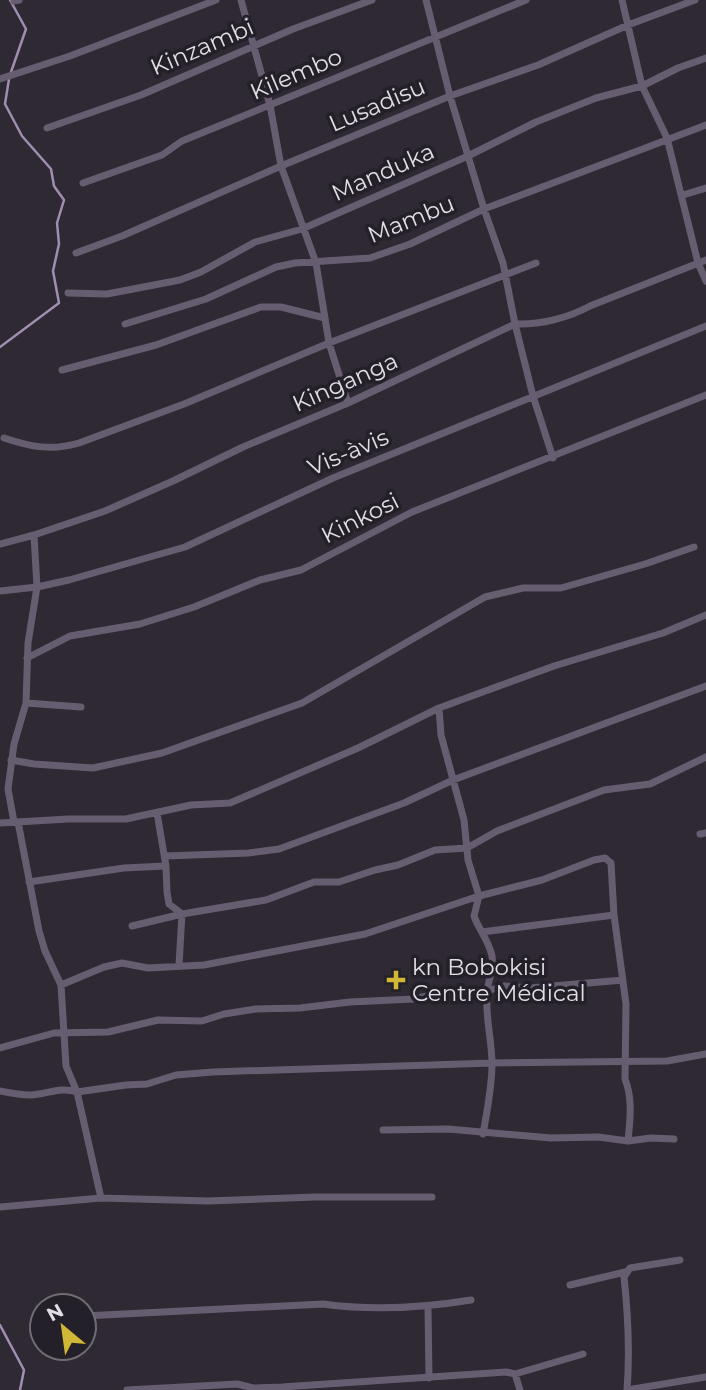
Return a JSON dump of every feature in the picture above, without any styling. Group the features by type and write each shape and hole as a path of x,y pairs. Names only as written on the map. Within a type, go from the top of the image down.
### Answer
{"street":[{"path":"2,78 70,56 216,0"},
{"path":"241,0 270,105 281,166 316,263 330,343 348,402"},
{"name":"Kinzambi","path":"47,128 141,94 372,0"},
{"path":"426,0 450,96 506,274 514,324 553,457"},
{"name":"Kilembo","path":"82,183 162,155 182,141 526,0"},
{"path":"622,0 642,86 667,138 706,281"},
{"name":"Lusadisu","path":"76,253 134,232 281,166 450,96 538,65 628,25 695,0"},
{"name":"Manduka","path":"68,293 107,294 180,280 201,272 255,243 302,229 468,156 536,122 596,98 642,86 706,58"},
{"name":"Mambu","path":"125,324 206,299 276,267 295,263 370,258 410,244 484,209 706,125"},
{"path":"683,195 706,188"},
{"name":"Kinganga","path":"0,544 105,510 173,481 514,324 571,316 702,261"},
{"path":"4,438 36,448 67,446 184,404 330,343 536,263"},
{"path":"62,370 156,345 261,307 281,307 325,318"},
{"name":"Vis-àvis","path":"0,592 37,587 186,547 333,478 706,326"},
{"name":"Kinkosi","path":"27,658 70,636 140,624 194,607 260,579 301,570 412,512 706,395"},
{"path":"34,535 37,587 27,658 26,703 11,760 8,789 45,951 61,985 66,1066 77,1092 101,1198"},
{"path":"11,760 93,768 162,753 302,703 485,597 523,588 561,588 694,547"},
{"path":"0,823 126,819 191,805 230,803 358,748 439,708 554,666 663,633 706,615"},
{"path":"165,856 249,853 279,849 404,803 453,780 706,686"},
{"path":"26,703 81,707"},
{"path":"439,708 441,735 464,820 467,860 478,897 474,916 492,958 493,973 487,991 492,1063 483,1134"},
{"path":"132,926 182,914 266,900 314,882 339,882 398,865 435,850 467,848 497,831 604,790 650,784 703,758"},
{"path":"157,813 165,856 169,904 182,914"},
{"path":"61,985 104,967 122,963 148,968 204,965 365,934 478,897 542,880 594,860 606,859 611,863 614,915 624,980 627,1025 625,1079 630,1091 628,1141"},
{"path":"29,881 166,866"},
{"path":"179,965 182,914"},
{"path":"482,932 614,915"},
{"path":"0,1048 43,1035 108,1032 158,1020 202,1021 256,1009 325,1007 350,1002 414,999 449,991 487,991 504,986 530,988 624,980"},
{"path":"0,1091 31,1095 69,1089 77,1092 127,1084 147,1084 176,1075 492,1063 667,1061 706,1054"},
{"path":"383,1130 448,1129 483,1134 551,1138 598,1137 628,1141 674,1139"},
{"path":"0,1207 101,1198 208,1202 315,1197 432,1197"},
{"path":"570,1285 625,1272 630,1268 680,1260"},
{"path":"625,1272 628,1308 627,1390 706,1377"},
{"path":"98,1315 323,1304 358,1308 428,1307 471,1300"},
{"path":"428,1307 429,1378"},
{"path":"127,1390 237,1384 253,1388 282,1387 506,1372 515,1374 583,1354"},
{"path":"515,1374 520,1390"}],"waterway":[{"path":"10,0 26,29 11,72"},
{"path":"0,347 59,303 53,271 59,244 57,223 64,200 54,186 51,169 22,136 5,104 9,79"},
{"path":"0,1325 24,1370 20,1390"}],"place":[{"name":"kn Bobokisi Centre Médical","path":"396,980"}]}
